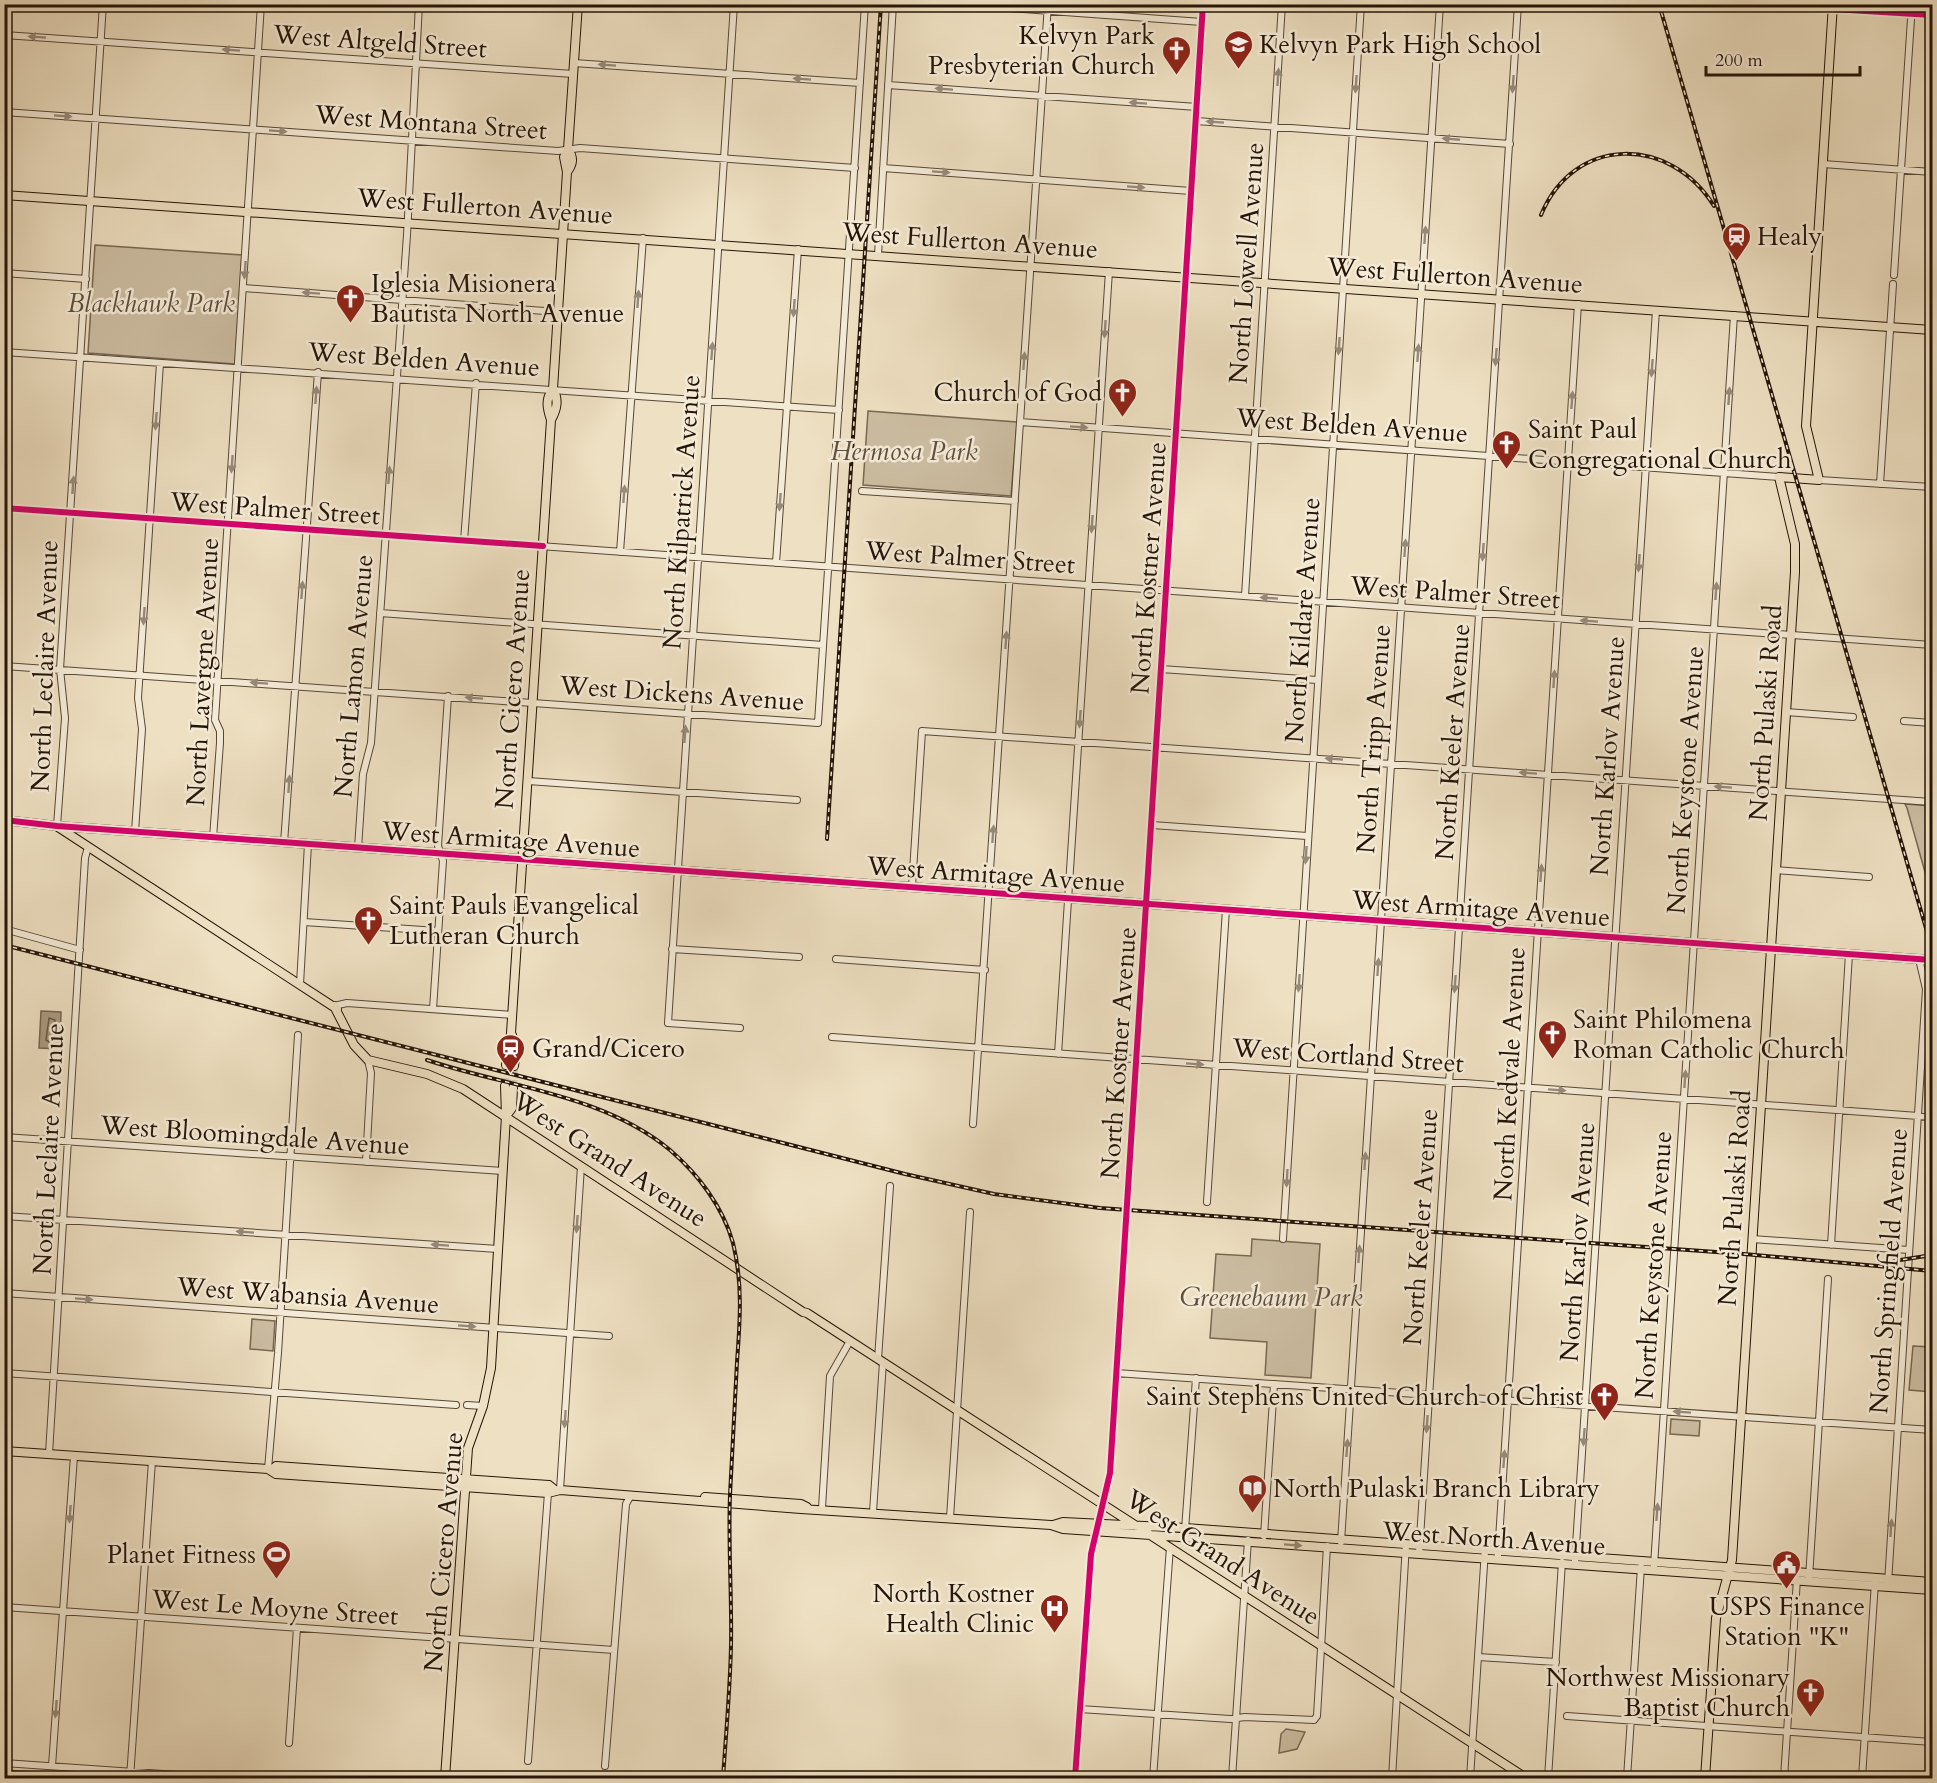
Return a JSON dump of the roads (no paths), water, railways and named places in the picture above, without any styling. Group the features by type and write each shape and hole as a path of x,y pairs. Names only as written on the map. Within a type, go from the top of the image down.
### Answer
{"main road":[{"name":"North Cicero Avenue","path":"510,1066 516,1050 511,1033 512,1015 551,420 556,410 557,397 553,389 567,172 572,166 572,156 568,149 578,4"},
{"path":"1819,480 1806,426 1833,7"},
{"name":"West Fullerton Avenue","path":"4,195 1932,330"},
{"name":"West Belden Avenue","path":"1779,477 1819,480"},
{"name":"North Pulaski Road","path":"1705,1779 1716,1618 1729,1572 1741,1416 1796,549 1779,477"},
{"path":"4,820 57,826 334,1006 349,1023 368,1060"},
{"name":"West Armitage Avenue","path":"57,826 1932,960"},
{"path":"86,846 93,829"},
{"name":"West Grand Avenue","path":"368,1060 440,1079 462,1089 506,1116 726,1260 732,1260 745,1269 747,1274 784,1298 789,1298 805,1308 807,1313 1526,1779"},
{"name":"North Cicero Avenue","path":"445,1779 469,1444 483,1407 492,1368 506,1116 512,1108 509,1087"},
{"name":"West North Avenue","path":"4,1451 270,1470 276,1466 466,1483 549,1485 554,1491 790,1503 807,1508 1053,1525 1063,1521 1151,1536 1264,1543 1328,1543"},
{"name":"West North Avenue","path":"1096,1527 1185,1528 1264,1534 1328,1543 1888,1583 1932,1590"},
{"name":"West North Avenue","path":"1888,1583 1932,1582"}],"street":[{"name":"North Leclaire Avenue","path":"57,826 64,718 60,669 103,4"},
{"name":"North Lavergne Avenue","path":"213,837 220,742 220,731 215,720 261,4"},
{"name":"North Lamon Avenue","path":"357,848 363,774 371,743 403,300 419,4"},
{"name":"North Kilpatrick Avenue","path":"734,4 720,244 681,792 668,1023 740,1028"},
{"path":"380,614 824,645 865,4"},
{"path":"878,255 893,4"},
{"path":"952,4 1047,8 1202,22"},
{"name":"North Kostner Avenue","path":"1075,1779 1089,1570 1096,1527 1110,1473 1203,4"},
{"name":"North Lowell Avenue","path":"1245,596 1282,4"},
{"name":"North Kildare Avenue","path":"1283,1239 1361,4"},
{"name":"North Tripp Avenue","path":"1341,1544 1440,4"},
{"name":"North Keeler Avenue","path":"1419,1550 1518,4"},
{"path":"1748,4 1833,7 1932,15"},
{"path":"1894,275 1912,4"},
{"path":"974,1124 1047,8"},
{"name":"West Altgeld Street","path":"4,35 573,74"},
{"path":"574,63 860,83"},
{"path":"888,85 1197,107"},
{"name":"West Montana Street","path":"4,112 558,151 580,148 855,168"},
{"path":"1196,121 1510,144"},
{"path":"1823,164 1932,172"},
{"path":"883,168 1191,191"},
{"path":"620,552 643,238"},
{"path":"776,563 798,249"},
{"path":"1059,1054 1109,271"},
{"path":"4,273 86,279"},
{"path":"1880,484 1893,284"},
{"path":"244,288 558,312"},
{"name":"North Kedvale Avenue","path":"1498,1555 1578,304"},
{"name":"North Karlov Avenue","path":"1575,1561 1656,310"},
{"name":"North Keystone Avenue","path":"1654,1566 1734,315"},
{"name":"West Belden Avenue","path":"4,352 840,410"},
{"path":"135,832 141,746 140,675 160,363"},
{"path":"284,843 318,372"},
{"path":"464,541 476,383"},
{"name":"West Belden Avenue","path":"1020,422 1779,477"},
{"name":"West Belden Avenue","path":"1819,480 1932,487"},
{"path":"862,491 1015,501"},
{"name":"West Palmer Street","path":"4,508 1932,645"},
{"name":"West Dickens Avenue","path":"4,666 819,723 824,645"},
{"path":"1161,669 1317,680"},
{"path":"433,1009 443,861 438,846 448,696"},
{"path":"1786,712 1853,717"},
{"path":"1904,721 1932,723"},
{"path":"912,887 922,731 1932,802"},
{"path":"528,781 797,800"},
{"path":"1152,825 1307,836"},
{"path":"300,984 308,844"},
{"name":"North Leclaire Avenue","path":"49,1454 86,846"},
{"path":"1776,870 1869,877"},
{"path":"1207,1202 1226,909"},
{"path":"304,922 438,931"},
{"path":"4,929 80,950"},
{"path":"672,949 799,957"},
{"path":"1831,1245 1849,954"},
{"path":"836,959 985,970"},
{"name":"North Springfield Avenue","path":"1888,1583 1926,989 1919,959"},
{"path":"334,1006 347,1003 512,1015"},
{"path":"270,1470 298,1035"},
{"name":"West Cortland Street","path":"832,1037 1932,1117"},
{"path":"366,1162 371,1073 368,1060"},
{"name":"West Bloomingdale Avenue","path":"4,1137 503,1171"},
{"path":"528,1761 536,1644 570,1333 581,1166"},
{"path":"873,1512 890,1186"},
{"path":"950,1518 970,1212"},
{"path":"4,1216 498,1249"},
{"path":"1752,1239 1909,1250"},
{"path":"1809,1577 1828,1279"},
{"name":"West Wabansia Avenue","path":"4,1293 609,1336"},
{"path":"822,1508 830,1376 850,1341"},
{"path":"4,1373 456,1405"},
{"path":"1116,1373 1932,1430"},
{"path":"1185,1538 1196,1378"},
{"path":"1264,1543 1274,1384"},
{"path":"467,1405 483,1407"},
{"path":"52,1766 74,1456"},
{"path":"130,1775 152,1461"},
{"path":"605,1766 626,1504 631,1495"},
{"path":"1232,1779 1249,1533"},
{"path":"1080,1709 1314,1720 1317,1716 1328,1543"},
{"path":"1153,1779 1170,1547"},
{"path":"1392,1779 1405,1549"},
{"path":"1470,1779 1485,1554"},
{"path":"1548,1779 1562,1560"},
{"path":"1627,1779 1641,1565"},
{"path":"1784,1779 1797,1576"},
{"path":"1862,1779 1875,1582"},
{"name":"West Le Moyne Street","path":"4,1607 614,1650"},
{"path":"289,1743 297,1628"},
{"path":"1478,1656 1556,1662"},
{"path":"1567,1716 1932,1742"},
{"path":"4,1762 130,1775 221,1779"}],"water":[{"path":"41,1011 61,1012 60,1049 39,1048"}],"tunnel":[{"path":"505,1086 506,1065"},
{"path":"513,1088 514,1066"}],"railway":[{"path":"827,839 881,4"},
{"path":"1659,4 1932,949"},
{"path":"1541,215 1556,189 1576,170 1599,158 1623,154 1649,157 1673,166 1695,183 1714,206"},
{"path":"4,945 905,1174 994,1194 1100,1208 1744,1254 1932,1271"},
{"path":"427,1060 584,1104 615,1116 643,1131 670,1150 700,1180 729,1230 736,1258 740,1302 730,1514 729,1696 723,1778"},
{"path":"1894,1261 1932,1255"}],"place":[{"name":"Kelvyn Park High School","path":"1238,70"},
{"name":"Kelvyn Park Presbyterian Church","path":"1176,76"},
{"name":"Healy","path":"1736,262"},
{"name":"Iglesia Misionera Bautista North Avenue","path":"350,324"},
{"name":"Church of God","path":"1123,418"},
{"name":"Saint Paul Congregational Church","path":"1507,470"},
{"name":"Saint Pauls Evangelical Lutheran Church","path":"368,946"},
{"name":"Saint Philomena Roman Catholic Church","path":"1552,1060"},
{"name":"Grand/Cicero","path":"511,1074"},
{"name":"Saint Stephens United Church of Christ","path":"1604,1422"},
{"name":"North Pulaski Branch Library","path":"1252,1514"},
{"name":"Planet Fitness","path":"277,1580"},
{"name":"USPS Finance Station \"K\"","path":"1787,1590"},
{"name":"North Kostner Health Clinic","path":"1055,1634"},
{"name":"Northwest Missionary Baptist Church","path":"1811,1718"}],"park label":[{"name":"Blackhawk Park","path":"151,303"},
{"name":"Hermosa Park","path":"904,451"},
{"name":"Greenebaum Park","path":"1271,1297"}]}
